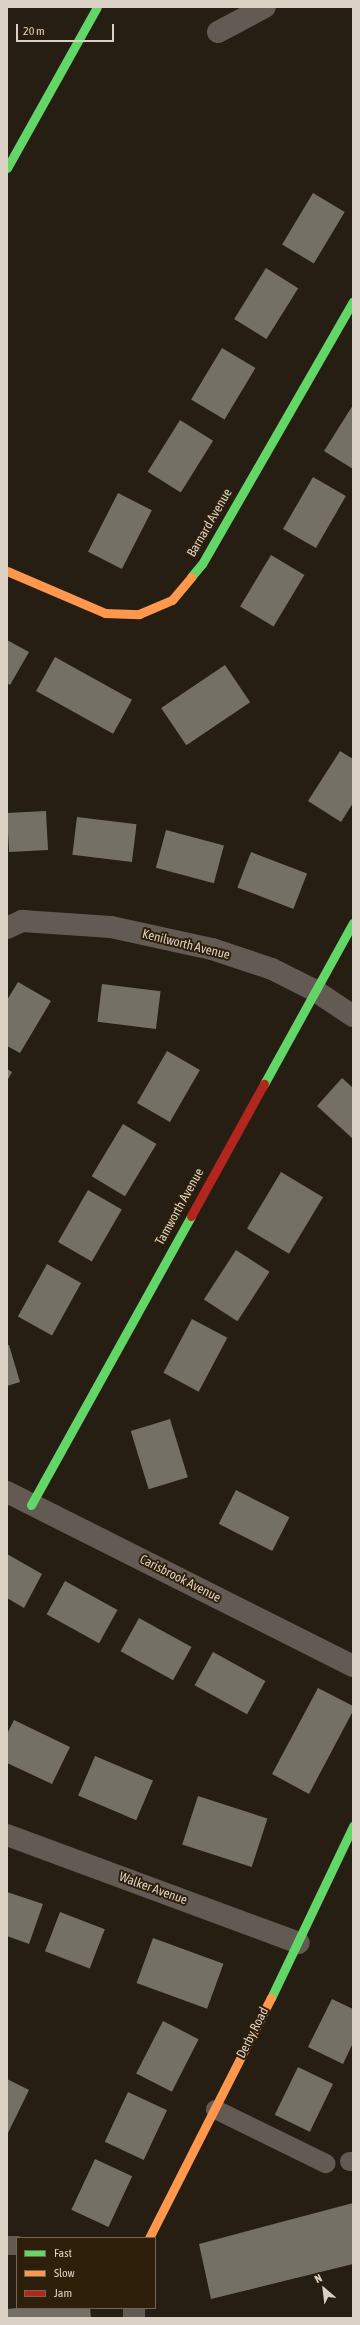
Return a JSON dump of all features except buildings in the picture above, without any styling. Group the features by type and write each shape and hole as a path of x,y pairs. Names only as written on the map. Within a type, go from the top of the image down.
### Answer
{"main road":[{"path":"7,168 97,7"},
{"name":"Barnard Avenue","path":"7,571 104,613 140,614 172,600 202,564 353,301"},
{"name":"Tamworth Avenue","path":"31,1505 314,990 353,923"},
{"name":"Derby Road","path":"150,2237 299,1943 353,1826"}],"street":[{"path":"218,32 265,7"},
{"name":"Kenilworth Avenue","path":"7,928 22,921 111,927 212,949 272,969 314,990 353,1016"},
{"name":"Carisbrook Avenue","path":"7,1492 353,1666"},
{"name":"Walker Avenue","path":"7,1835 299,1943"}],"lane":[{"path":"215,2109 325,2163"}],"traffic: fast":[{"path":"7,168 97,7"},
{"path":"191,577 202,564 353,301"},
{"path":"264,1084 353,923"},
{"path":"31,1505 191,1216"},
{"path":"271,1998 353,1826"}],"traffic: slow":[{"path":"7,571 105,613 139,614 172,600 191,577"},
{"path":"150,2237 271,1998"}],"traffic: jam":[{"path":"191,1216 264,1084"}]}
